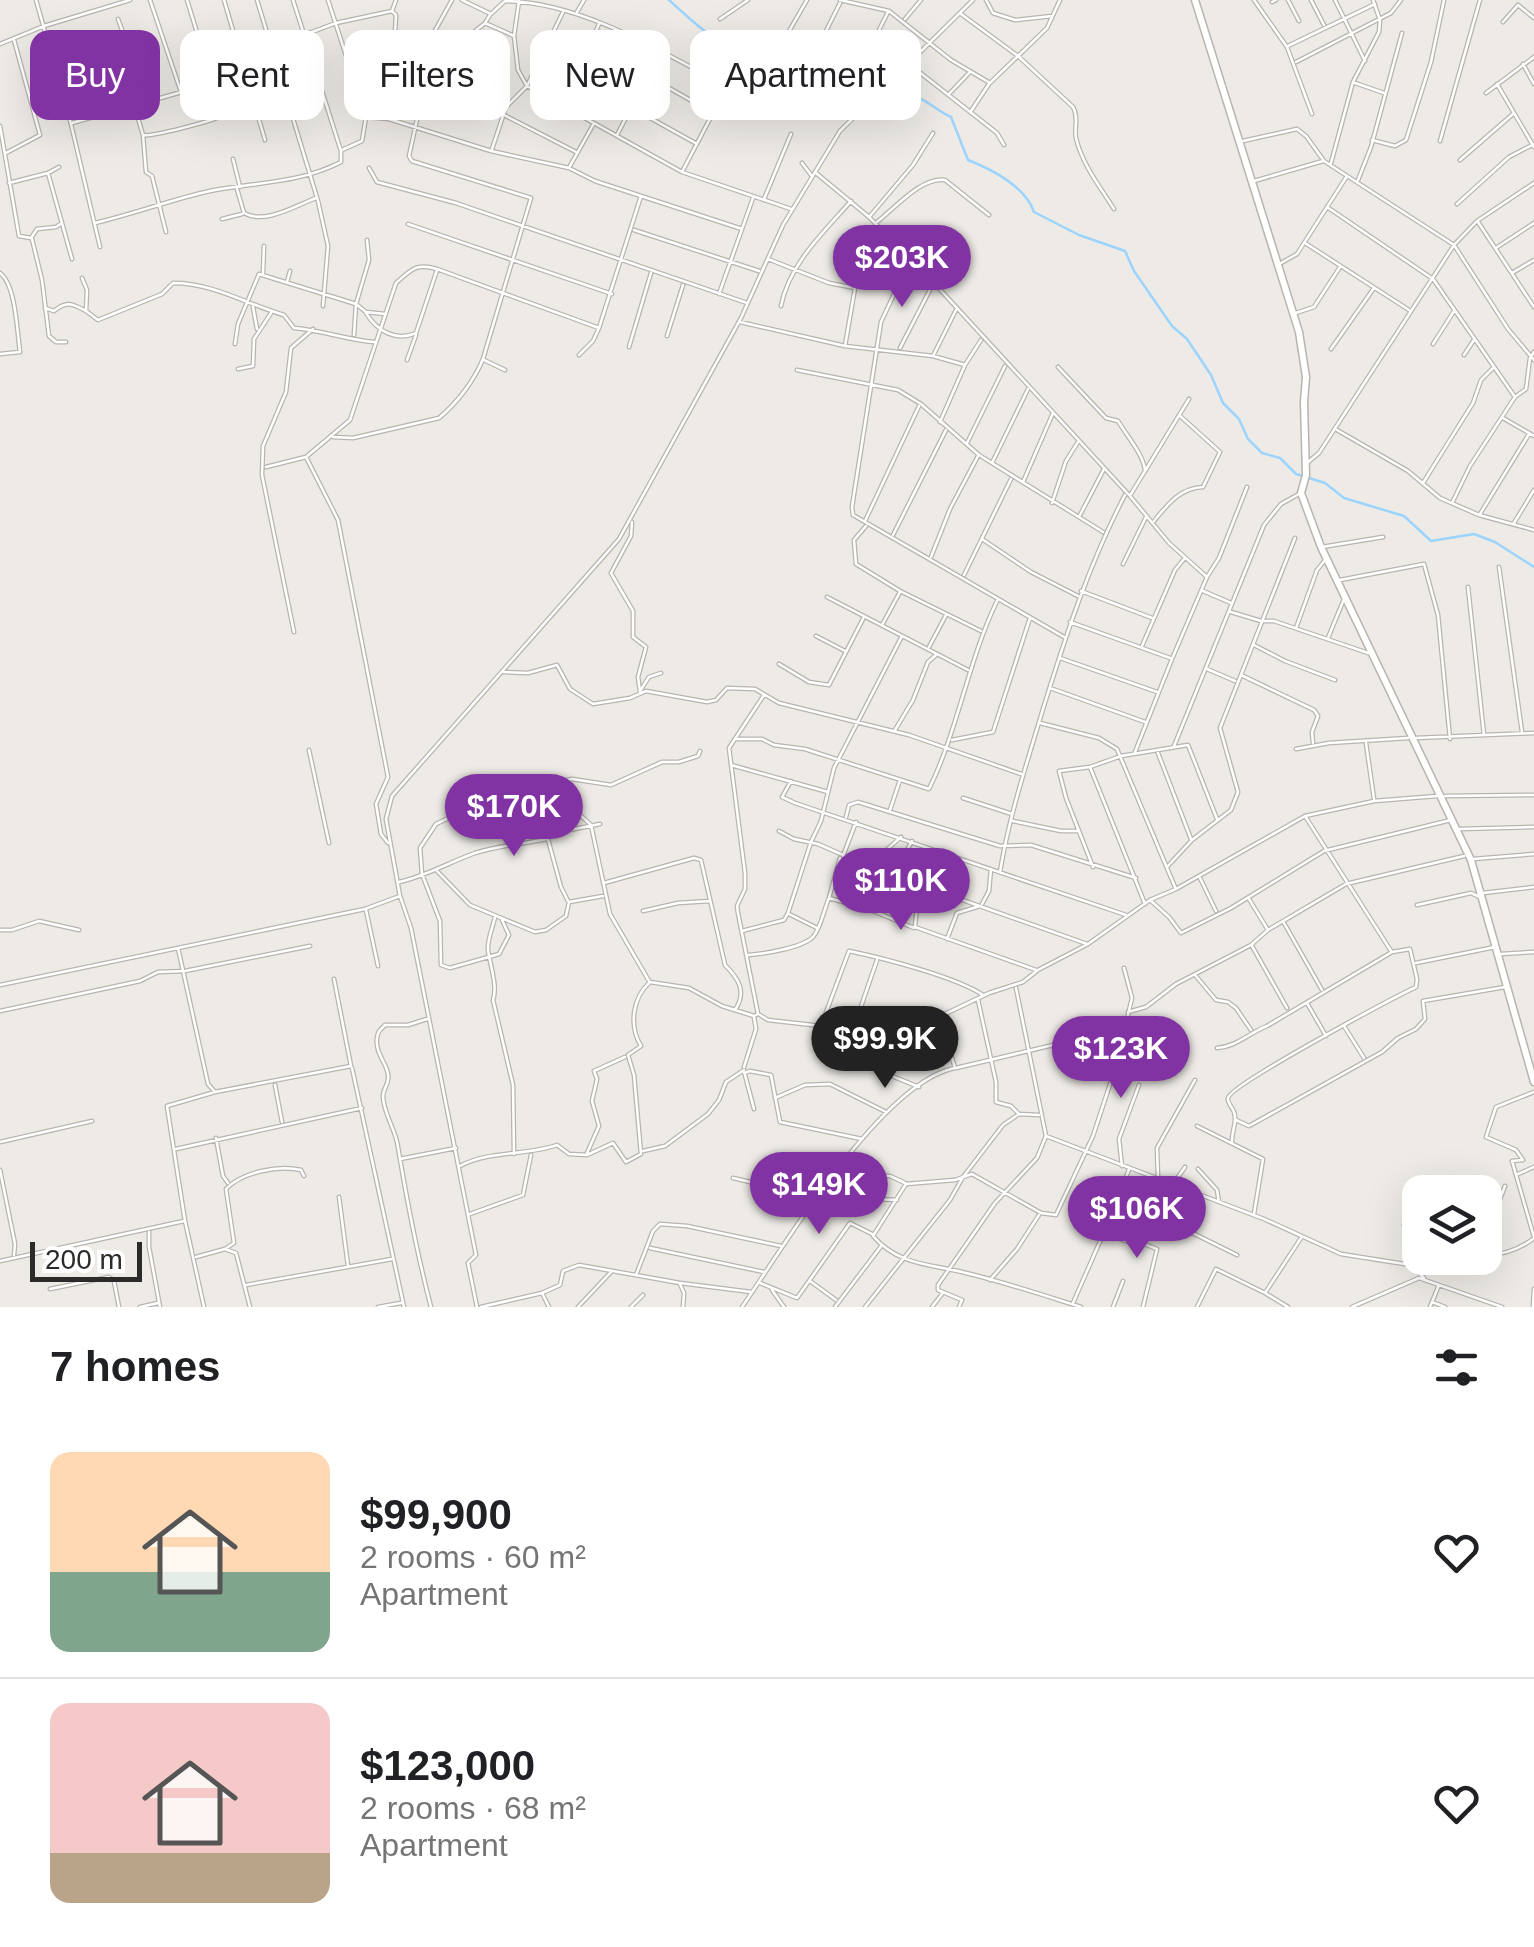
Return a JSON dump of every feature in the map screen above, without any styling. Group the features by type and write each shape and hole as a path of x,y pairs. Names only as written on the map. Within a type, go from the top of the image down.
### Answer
{"street":[{"path":"36,0 100,247"},
{"path":"0,44 130,0"},
{"path":"150,0 180,87"},
{"path":"187,0 196,30"},
{"path":"224,0 232,30"},
{"path":"257,0 267,30"},
{"path":"293,0 303,30"},
{"path":"328,0 344,47"},
{"path":"392,11 396,0"},
{"path":"435,30 452,0"},
{"path":"462,0 490,14"},
{"path":"477,30 504,0 549,3 613,30"},
{"path":"576,13 584,0"},
{"path":"720,19 748,0"},
{"path":"790,30 808,0"},
{"path":"826,30 841,0 889,11 970,72 990,82"},
{"path":"904,20 922,0"},
{"path":"921,51 973,0"},
{"path":"986,0 994,13 1015,20 1053,16"},
{"path":"970,112 990,82 1047,28 1060,0"},
{"path":"1195,0 1294,314 1306,377 1305,479 1301,493 1321,547 1470,857 1534,1082"},
{"path":"1254,0 1260,2 1287,47 1312,114"},
{"path":"1288,0 1299,22"},
{"path":"1311,0 1325,28"},
{"path":"1335,0 1365,60"},
{"path":"1358,0 1362,9"},
{"path":"1294,63 1380,20 1401,0"},
{"path":"1372,140 1395,146 1406,140 1431,62 1444,0"},
{"path":"1440,141 1480,0"},
{"path":"519,1 514,36 518,70 530,88"},
{"path":"1287,47 1374,2 1380,20 1376,40 1353,82 1331,165"},
{"path":"1503,22 1518,5 1534,18"},
{"path":"510,103 527,86 564,10"},
{"path":"315,30 392,11"},
{"path":"392,11 396,15 394,30"},
{"path":"879,30 889,11"},
{"path":"960,13 1018,56 1073,107 1077,115 1075,136 1085,162 1114,209"},
{"path":"118,18 122,30"},
{"path":"486,23 514,36"},
{"path":"596,30 599,24"},
{"path":"1357,180 1402,34"},
{"path":"6,153 40,135 14,40"},
{"path":"1486,93 1534,57"},
{"path":"1523,64 1534,84"},
{"path":"948,95 970,72"},
{"path":"921,73 997,134 1004,145"},
{"path":"1353,82 1384,93"},
{"path":"1457,204 1509,157 1534,145 1497,84"},
{"path":"670,89 713,113 682,172"},
{"path":"95,223 209,191 239,189 339,164 341,150 324,97"},
{"path":"1460,160 1514,113"},
{"path":"510,118 576,152"},
{"path":"71,124 84,120"},
{"path":"138,120 144,164 152,176 166,232"},
{"path":"143,135 157,136 214,120"},
{"path":"259,120 265,140"},
{"path":"294,120 328,246 323,306"},
{"path":"341,150 362,141 366,120"},
{"path":"394,120 492,151 570,168 742,229"},
{"path":"332,437 352,438 439,418 472,380 483,360 514,262 531,198 409,159 417,120"},
{"path":"492,151 501,120"},
{"path":"587,120 682,172 792,210"},
{"path":"616,136 625,120"},
{"path":"654,120 697,144"},
{"path":"753,1292 680,1284 580,1265 563,1271 560,1285 542,1293 479,1307 468,1262 476,1255 460,1166 386,819 392,796 604,558 631,520 738,322 792,210 850,120"},
{"path":"570,168 593,124"},
{"path":"0,128 6,153 2,165 18,236 31,238"},
{"path":"1240,142 1297,128 1324,160 1454,245 1532,359"},
{"path":"869,217 913,165 933,133"},
{"path":"764,200 792,134"},
{"path":"233,159 244,213 252,218 276,214 317,197"},
{"path":"1253,182 1324,160"},
{"path":"802,164 852,201 934,283 1128,494 1168,544 1207,577"},
{"path":"8,183 59,167"},
{"path":"370,168 377,182 415,190 523,225 747,303"},
{"path":"48,173 72,259"},
{"path":"1279,264 1292,258 1305,243 1348,174"},
{"path":"876,224 924,184 938,179 946,180 989,215"},
{"path":"1305,464 1316,458 1454,245 1477,221 1534,183"},
{"path":"579,355 593,342 599,328 641,195"},
{"path":"719,295 754,197"},
{"path":"781,306 790,277 808,250 852,201"},
{"path":"1327,208 1432,279 1516,396"},
{"path":"222,219 244,213"},
{"path":"1477,221 1533,304"},
{"path":"62,222 56,228 37,229 31,238 42,280 49,336 56,342 66,342"},
{"path":"408,224 612,294"},
{"path":"1495,249 1534,224"},
{"path":"632,230 761,272"},
{"path":"354,336 356,304 368,268 367,240"},
{"path":"1305,243 1411,312"},
{"path":"263,274 264,246"},
{"path":"766,259 855,288 845,346"},
{"path":"910,260 886,308 876,348 852,507 854,515 1064,637"},
{"path":"1511,274 1534,260"},
{"path":"264,468 306,457 350,420 396,283 420,264 599,328"},
{"path":"1294,314 1314,307 1340,266"},
{"path":"407,360 438,269"},
{"path":"287,283 290,272"},
{"path":"630,347 652,272"},
{"path":"0,273 7,278 20,352 0,354"},
{"path":"235,344 238,324 256,276 263,274 356,304 380,330 404,338 416,333"},
{"path":"82,278 87,290 86,311"},
{"path":"44,308 54,310 72,303 98,320 162,294 173,283 195,283 284,315 294,328 375,342"},
{"path":"666,336 684,283"},
{"path":"899,351 934,283"},
{"path":"1331,349 1375,287"},
{"path":"235,296 238,288"},
{"path":"253,305 258,330"},
{"path":"932,356 956,308"},
{"path":"1433,344 1454,310"},
{"path":"238,369 254,366 254,339 272,311"},
{"path":"366,312 387,314"},
{"path":"738,322 845,346 932,356 965,365"},
{"path":"294,632 262,476 262,446 286,392 291,348 313,330"},
{"path":"940,422 965,365 982,339"},
{"path":"1464,355 1474,339"},
{"path":"1452,503 1470,466 1516,396 1526,389 1534,352"},
{"path":"483,360 505,370"},
{"path":"966,445 1006,364"},
{"path":"1058,368 1106,418 1118,421 1144,461 1145,470"},
{"path":"1422,484 1473,403 1481,380 1494,368"},
{"path":"797,370 898,390 1012,478 1105,534"},
{"path":"992,464 1028,388"},
{"path":"1000,872 1021,774 1078,596 1105,534 1190,399"},
{"path":"920,404 866,524 854,540 856,564 900,591 983,631"},
{"path":"1022,483 1053,412"},
{"path":"1153,523 1172,499 1203,487 1208,471 1220,457 1220,452 1179,414"},
{"path":"1479,516 1532,436 1502,417"},
{"path":"892,537 947,429"},
{"path":"1334,429 1452,503 1479,516 1534,530"},
{"path":"1052,503 1066,460 1079,441"},
{"path":"930,558 950,508 979,455"},
{"path":"306,457 338,520 388,776 376,804 382,838 390,845"},
{"path":"1079,517 1104,469"},
{"path":"963,576 1012,478"},
{"path":"1135,754 1247,486"},
{"path":"1514,524 1534,490"},
{"path":"1173,747 1264,525 1281,504 1301,493"},
{"path":"1123,564 1147,516"},
{"path":"631,520 631,536 611,573 634,614 633,638 646,647 638,678 640,692"},
{"path":"1321,547 1384,536"},
{"path":"1167,867 1237,801 1238,792 1220,728 1295,538"},
{"path":"982,539 1031,572 1078,596"},
{"path":"1142,648 1175,570 1185,558"},
{"path":"1296,628 1317,570 1327,558"},
{"path":"1338,580 1424,564 1438,615 1450,738"},
{"path":"1499,567 1522,734"},
{"path":"1468,587 1484,736"},
{"path":"882,626 900,591"},
{"path":"1081,591 1154,618"},
{"path":"1202,591 1232,604"},
{"path":"1328,639 1345,596"},
{"path":"827,597 970,672"},
{"path":"736,740 762,739 928,789 947,747 983,631 998,600"},
{"path":"1230,611 1373,654"},
{"path":"928,648 946,615"},
{"path":"779,664 809,682 829,686 865,616"},
{"path":"949,740 993,732 1030,617"},
{"path":"1070,622 1172,659"},
{"path":"816,636 845,651"},
{"path":"742,930 784,920 788,913 840,760 902,636"},
{"path":"1252,644 1335,680"},
{"path":"894,732 914,700 928,662 938,654"},
{"path":"1059,657 1158,692"},
{"path":"502,671 528,673 557,665 570,688 593,704 634,697 650,677 661,672"},
{"path":"1207,669 1237,682"},
{"path":"1240,675 1314,710 1318,716 1312,746"},
{"path":"640,692 682,695 704,702 716,700 728,688 752,688 780,703 947,747 1021,774"},
{"path":"1050,688 1146,722"},
{"path":"754,1109 744,1062 756,1029 756,1015 738,906 746,890 729,748 764,695"},
{"path":"1039,722 1099,738 1116,749 1176,889"},
{"path":"1296,749 1366,740 1534,733"},
{"path":"1366,740 1374,801"},
{"path":"1093,867 1060,771 1188,745 1217,820"},
{"path":"309,750 329,843"},
{"path":"502,920 509,939 499,954 446,969 441,965 440,921 422,874 420,848 436,824 483,796 558,780 611,785 662,762 698,756 700,751"},
{"path":"1158,751 1192,840"},
{"path":"729,765 828,792"},
{"path":"1090,767 1146,905"},
{"path":"558,780 564,800 591,826 610,914 650,982"},
{"path":"890,811 900,780"},
{"path":"791,781 782,798 1128,915"},
{"path":"862,1064 977,998 1016,986 1088,944 1150,900 1304,816 1374,801 1534,795"},
{"path":"962,798 1013,814"},
{"path":"564,800 544,814 547,839 563,895 569,902"},
{"path":"846,818 852,802 1005,846 1030,845 1136,878"},
{"path":"1304,816 1392,952"},
{"path":"1150,900 1181,932 1248,898 1324,851 1453,820"},
{"path":"1012,821 1080,831"},
{"path":"746,955 768,954 815,935 856,822"},
{"path":"547,839 549,834 600,824"},
{"path":"1458,830 1534,828"},
{"path":"779,831 875,870 1088,944"},
{"path":"875,870 883,852 900,837"},
{"path":"399,882 480,852 520,841 547,839"},
{"path":"912,841 906,848 911,882 918,895 914,922 919,930"},
{"path":"1127,1013 1146,1007 1346,884 1470,857 1534,854"},
{"path":"604,883 694,858 702,860 725,965 741,988 741,1000 735,1010"},
{"path":"946,940 957,913 982,905 989,891 991,869"},
{"path":"436,871 470,904 539,932 566,916 569,902"},
{"path":"1199,876 1216,912"},
{"path":"1416,905 1470,893 1482,895 1534,887"},
{"path":"0,984 365,908 400,896"},
{"path":"569,902 604,896"},
{"path":"829,898 1038,970"},
{"path":"1248,898 1268,930"},
{"path":"643,912 678,903 711,901"},
{"path":"365,908 378,966"},
{"path":"788,913 793,919 817,928"},
{"path":"495,917 488,949 496,992 490,999 513,1086 514,1154"},
{"path":"0,930 39,921 79,930"},
{"path":"1283,922 1323,992"},
{"path":"1251,945 1289,1011"},
{"path":"0,1011 140,980 158,972 185,971 310,946"},
{"path":"178,947 208,1084 215,1092"},
{"path":"1217,1048 1235,1044 1392,952 1409,948 1416,988 1344,1025 1229,1095 1236,1120 1232,1142"},
{"path":"1414,964 1496,950 1534,952"},
{"path":"820,1026 848,952 973,988 984,995"},
{"path":"842,1048 854,1027 878,958"},
{"path":"849,1156 875,1176 890,1176 906,1184 977,1176 1040,1213 1056,1215 1085,1153 1116,1070 1132,990 1124,968"},
{"path":"1194,974 1216,1000 1236,1008 1252,1031"},
{"path":"334,979 403,1305 378,1307"},
{"path":"650,982 689,988 702,997 768,1020 820,1026 862,1064 919,1086"},
{"path":"587,1154 599,1126 592,1102 597,1079 594,1071 641,1046 632,1029 639,995 650,982"},
{"path":"959,1307 962,1300 942,1292 938,1285 1022,1170 1037,1158 1046,1136 1016,986"},
{"path":"1236,1120 1249,1126 1416,1029 1424,1018 1423,1002 1506,986"},
{"path":"977,998 992,1061 996,1102 1011,1106 1019,1114"},
{"path":"1306,1002 1326,1037"},
{"path":"940,1017 956,1068"},
{"path":"428,1019 408,1025 389,1024 377,1035 381,1061 388,1072 383,1095 386,1112 392,1123 416,1255 431,1307"},
{"path":"1344,1025 1365,1060"},
{"path":"742,1307 849,1156 887,1113 936,1072 1066,1042 1120,1038"},
{"path":"1524,1044 1534,1041"},
{"path":"628,1055 643,1150"},
{"path":"204,1307 185,1221 167,1106 215,1092 351,1066"},
{"path":"460,1166 492,1155 531,1154 557,1145 569,1154 587,1154 613,1143 626,1162 643,1150 665,1146 708,1114 726,1082 744,1071 771,1075 780,1122 863,1140"},
{"path":"1158,1179 1158,1148 1195,1080"},
{"path":"274,1082 282,1123"},
{"path":"776,1098 820,1082 887,1113"},
{"path":"1122,1167 1119,1139 1139,1085"},
{"path":"1502,1254 1522,1248 1534,1237 1512,1161 1523,1160 1516,1150 1486,1137 1496,1107 1534,1092"},
{"path":"174,1149 362,1108"},
{"path":"865,1307 1003,1126 1019,1114 1041,1115"},
{"path":"0,1142 92,1121"},
{"path":"1197,1126 1263,1159 1254,1216"},
{"path":"1046,1136 1342,1254 1412,1265 1424,1278 1502,1307"},
{"path":"216,1138 223,1176 229,1184"},
{"path":"399,1159 456,1148"},
{"path":"469,1215 523,1195 531,1154"},
{"path":"1173,1184 1186,1167"},
{"path":"1516,1174 1534,1167"},
{"path":"225,1250 234,1242 226,1189 229,1184 245,1176 293,1168 301,1170 304,1176"},
{"path":"1072,1304 1129,1169"},
{"path":"1198,1169 1217,1190 1220,1204"},
{"path":"0,1170 16,1244 14,1256"},
{"path":"732,1178 817,1198"},
{"path":"874,1234 906,1184"},
{"path":"827,1186 858,1207 873,1199 898,1200"},
{"path":"1502,1191 1504,1186"},
{"path":"338,1197 348,1267"},
{"path":"1117,1204 1148,1212 1237,1255"},
{"path":"1140,1244 1148,1212"},
{"path":"988,1281 1017,1249 1040,1213"},
{"path":"0,1261 185,1221"},
{"path":"759,1282 796,1298 850,1223 874,1234 882,1245 918,1265 1081,1307"},
{"path":"636,1275 660,1224 783,1246"},
{"path":"140,1307 160,1305 149,1247 150,1231"},
{"path":"1104,1232 1157,1249 1143,1307"},
{"path":"1265,1293 1302,1237"},
{"path":"835,1307 882,1245"},
{"path":"646,1248 766,1272"},
{"path":"194,1258 232,1250 240,1260 250,1307"},
{"path":"246,1285 393,1259"},
{"path":"1196,1307 1216,1269 1288,1307"},
{"path":"578,1307 613,1270"},
{"path":"50,1289 109,1277 114,1281 119,1307"},
{"path":"1352,1307 1424,1278"},
{"path":"809,1280 839,1301"},
{"path":"1114,1307 1123,1280"},
{"path":"680,1284 684,1293 682,1307"},
{"path":"1439,1284 1431,1304 1444,1307"},
{"path":"771,1289 784,1307"},
{"path":"1533,1307 1534,1289"},
{"path":"932,1307 942,1292"},
{"path":"542,1293 549,1307"},
{"path":"630,1307 643,1295"}],"waterway":[{"path":"669,0 750,65 797,92 844,107 911,95 951,117 968,160 1016,187 1034,212 1079,235 1125,251 1172,326 1187,339 1211,375 1223,403 1262,453 1280,458 1296,474 1325,483 1344,498 1404,516 1431,541 1474,534 1495,542 1534,567"}]}
